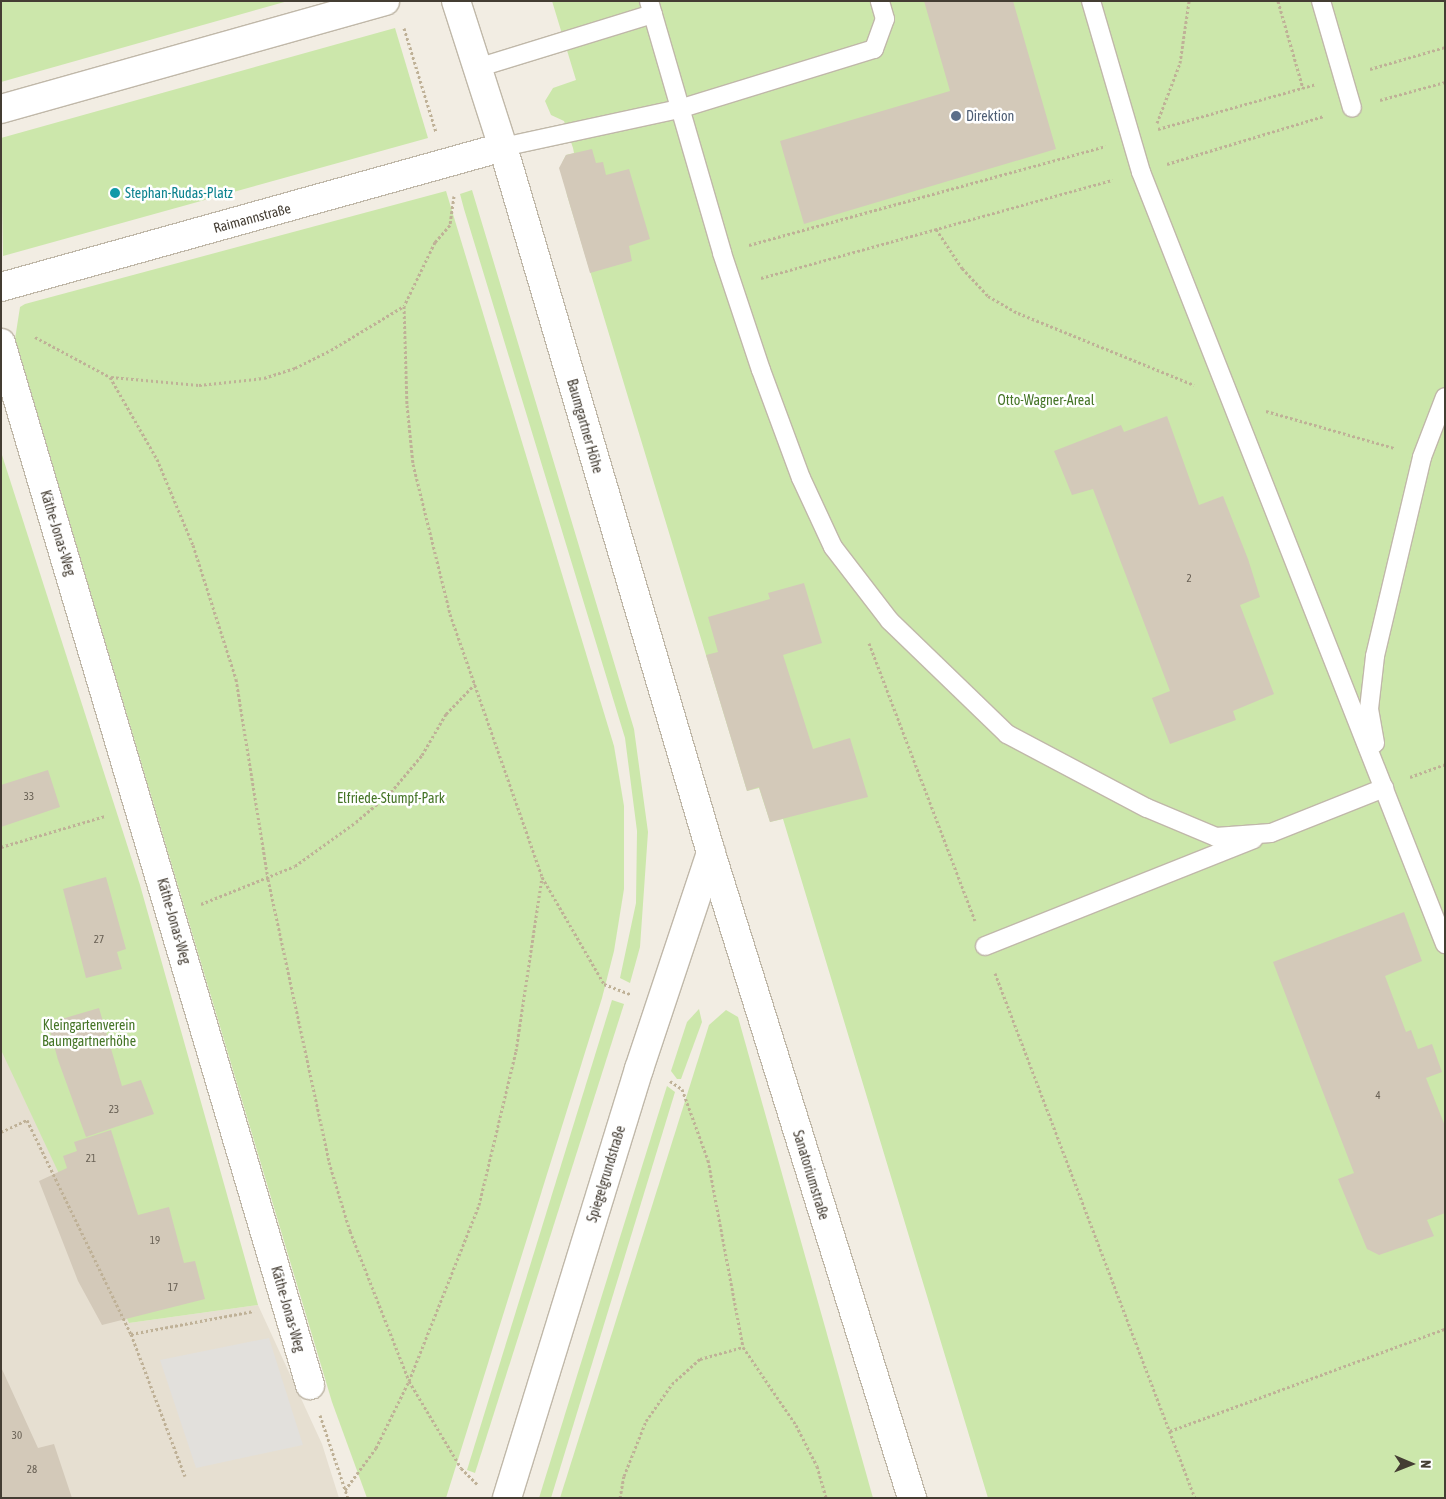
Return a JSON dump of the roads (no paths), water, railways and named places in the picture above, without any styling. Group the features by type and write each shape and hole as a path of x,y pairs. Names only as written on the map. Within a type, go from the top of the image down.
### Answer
{"street":[{"name":"Baumgartner Höhe","path":"456,1 503,147 711,853"},
{"path":"1,109 393,10"},
{"name":"Raimannstraße","path":"1,287 503,147"},
{"name":"Käthe-Jonas-Weg","path":"1,343 140,806 310,1385"},
{"name":"Spiegelgrundstraße","path":"508,1494 639,1069 711,853"},
{"name":"Sanatoriumstraße","path":"711,853 912,1498"}],"lane":[{"path":"503,147 679,109 874,49 885,19 880,1"},
{"path":"1091,1 1141,172 1445,944"},
{"path":"1321,1 1352,108"},
{"path":"477,68 651,8 722,253 798,469 829,538 890,621 1008,734 1147,808 1216,837 1271,833"},
{"path":"1384,788 1370,700 1375,656 1422,456 1445,397"},
{"path":"985,946 1384,788"}],"place":[{"name":"Direktion","path":"956,116"},
{"name":"Stephan-Rudas-Platz","path":"115,193"}],"park label":[{"name":"Otto-Wagner-Areal","path":"1046,400"},
{"name":"Elfriede-Stumpf-Park","path":"391,798"},
{"name":"Kleingartenverein Baumgartnerhöhe","path":"89,1034"}]}
